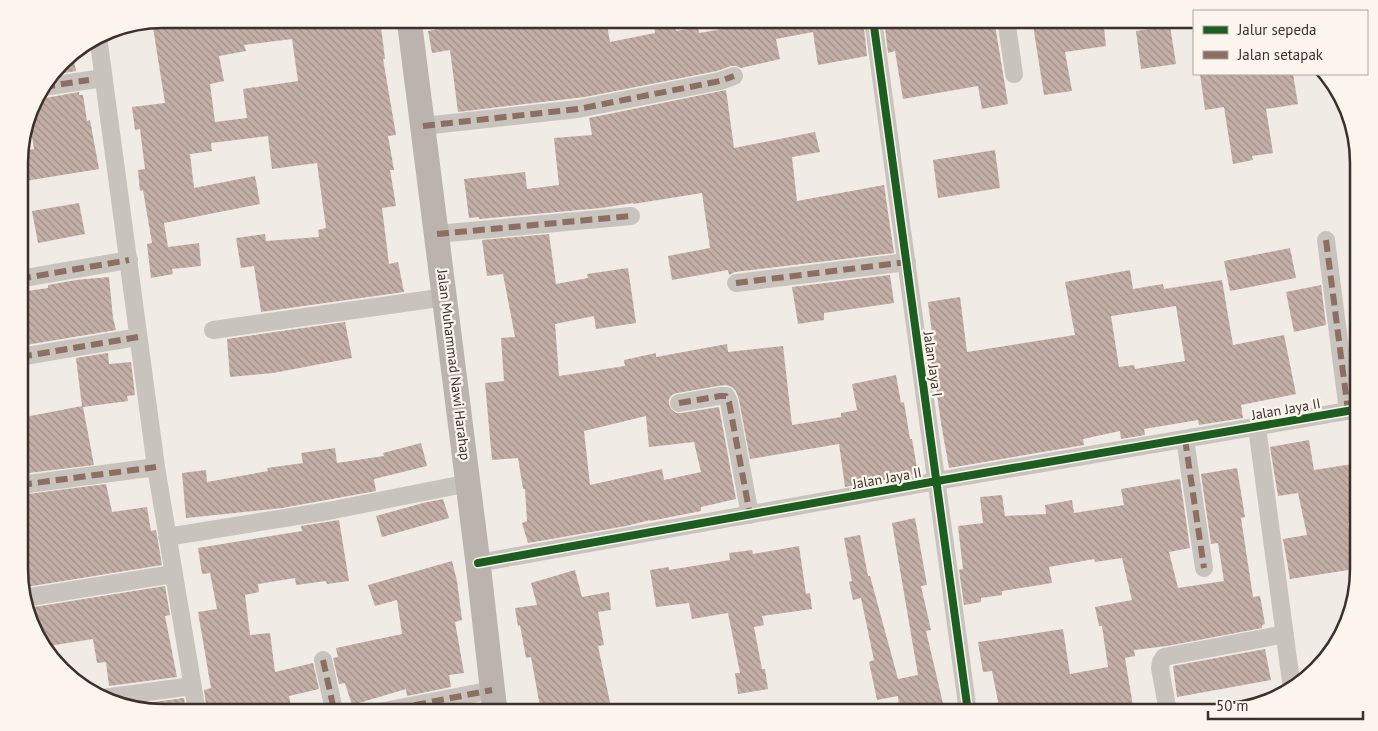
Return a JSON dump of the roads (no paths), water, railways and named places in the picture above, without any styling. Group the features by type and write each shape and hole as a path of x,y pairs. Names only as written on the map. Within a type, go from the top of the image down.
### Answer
{"main road":[{"name":"Jalan Muhammad Nawi Harahap","path":"410,28 446,297 494,701"}],"street":[{"name":"Jalan Jaya I","path":"874,28 967,703"},
{"path":"1007,28 1014,74"},
{"path":"99,43 156,467 195,704"},
{"path":"423,126 578,109 720,81 734,76"},
{"path":"52,86 103,78"},
{"path":"437,234 632,216"},
{"path":"1326,240 1350,391"},
{"path":"28,277 129,260"},
{"path":"736,283 907,262"},
{"path":"213,330 446,297"},
{"path":"28,356 138,337"},
{"path":"679,403 726,396 729,402 750,515"},
{"name":"Jalan Jaya II","path":"478,563 937,481 1350,411"},
{"name":"Jalan Jaya II","path":"1257,427 1291,680"},
{"path":"1185,439 1204,568"},
{"path":"28,483 156,467"},
{"path":"167,537 328,511 469,483"},
{"path":"31,597 174,574"},
{"path":"1166,703 1160,668 1164,657 1285,634"},
{"path":"323,660 333,704"},
{"path":"119,696 192,686"},
{"path":"465,704 494,701"}]}
